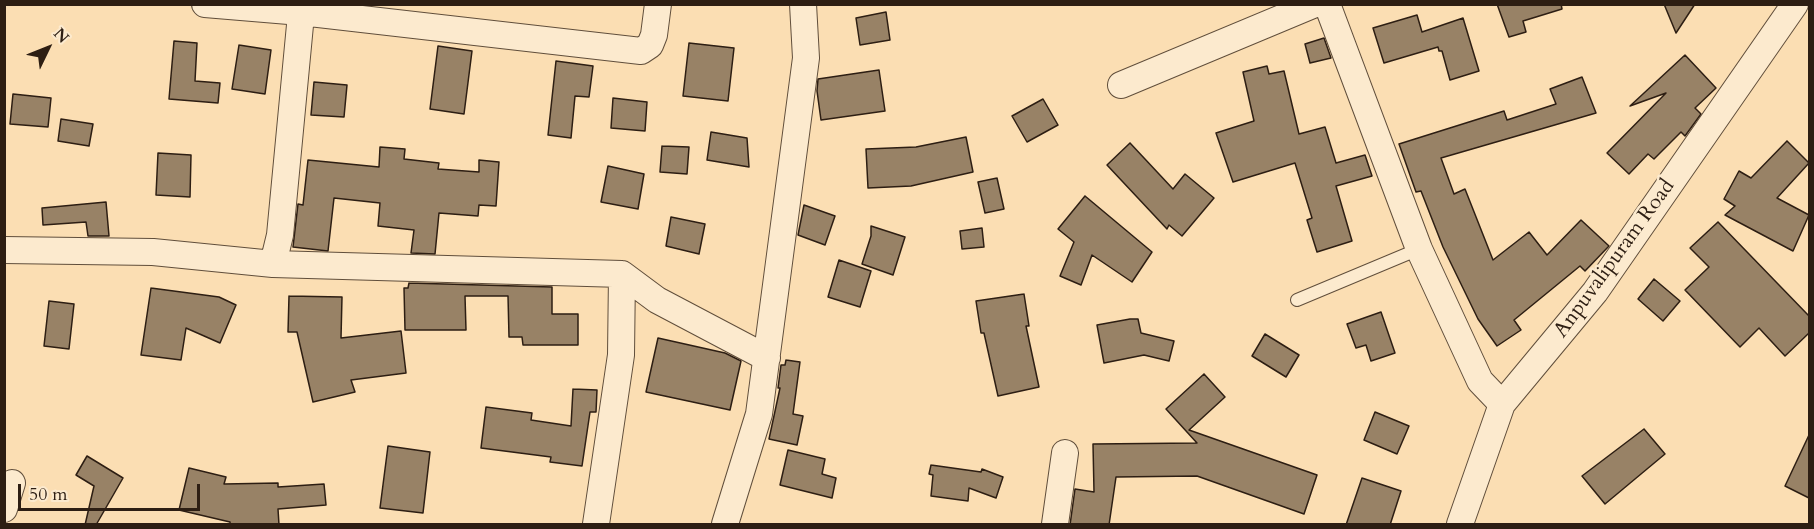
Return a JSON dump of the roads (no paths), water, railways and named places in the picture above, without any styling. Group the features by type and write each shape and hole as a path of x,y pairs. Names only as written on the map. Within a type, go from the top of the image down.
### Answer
{"street":[{"path":"205,4 302,8 641,51 650,45 654,34 658,4"},
{"path":"726,525 759,414 806,58 803,4"},
{"path":"1121,85 1314,4"},
{"path":"1327,4 1419,249 1480,381 1502,404"},
{"name":"Anpuvalipuram Road","path":"1460,525 1502,404 1595,292 1796,4"},
{"path":"273,264 280,235 302,8"},
{"path":"4,250 153,252 273,264 622,274 657,300 767,358"},
{"path":"596,525 621,356 622,274"},
{"path":"1055,525 1065,453"},
{"path":"4,509 12,483"}],"lane":[{"path":"1297,300 1419,249"}]}
